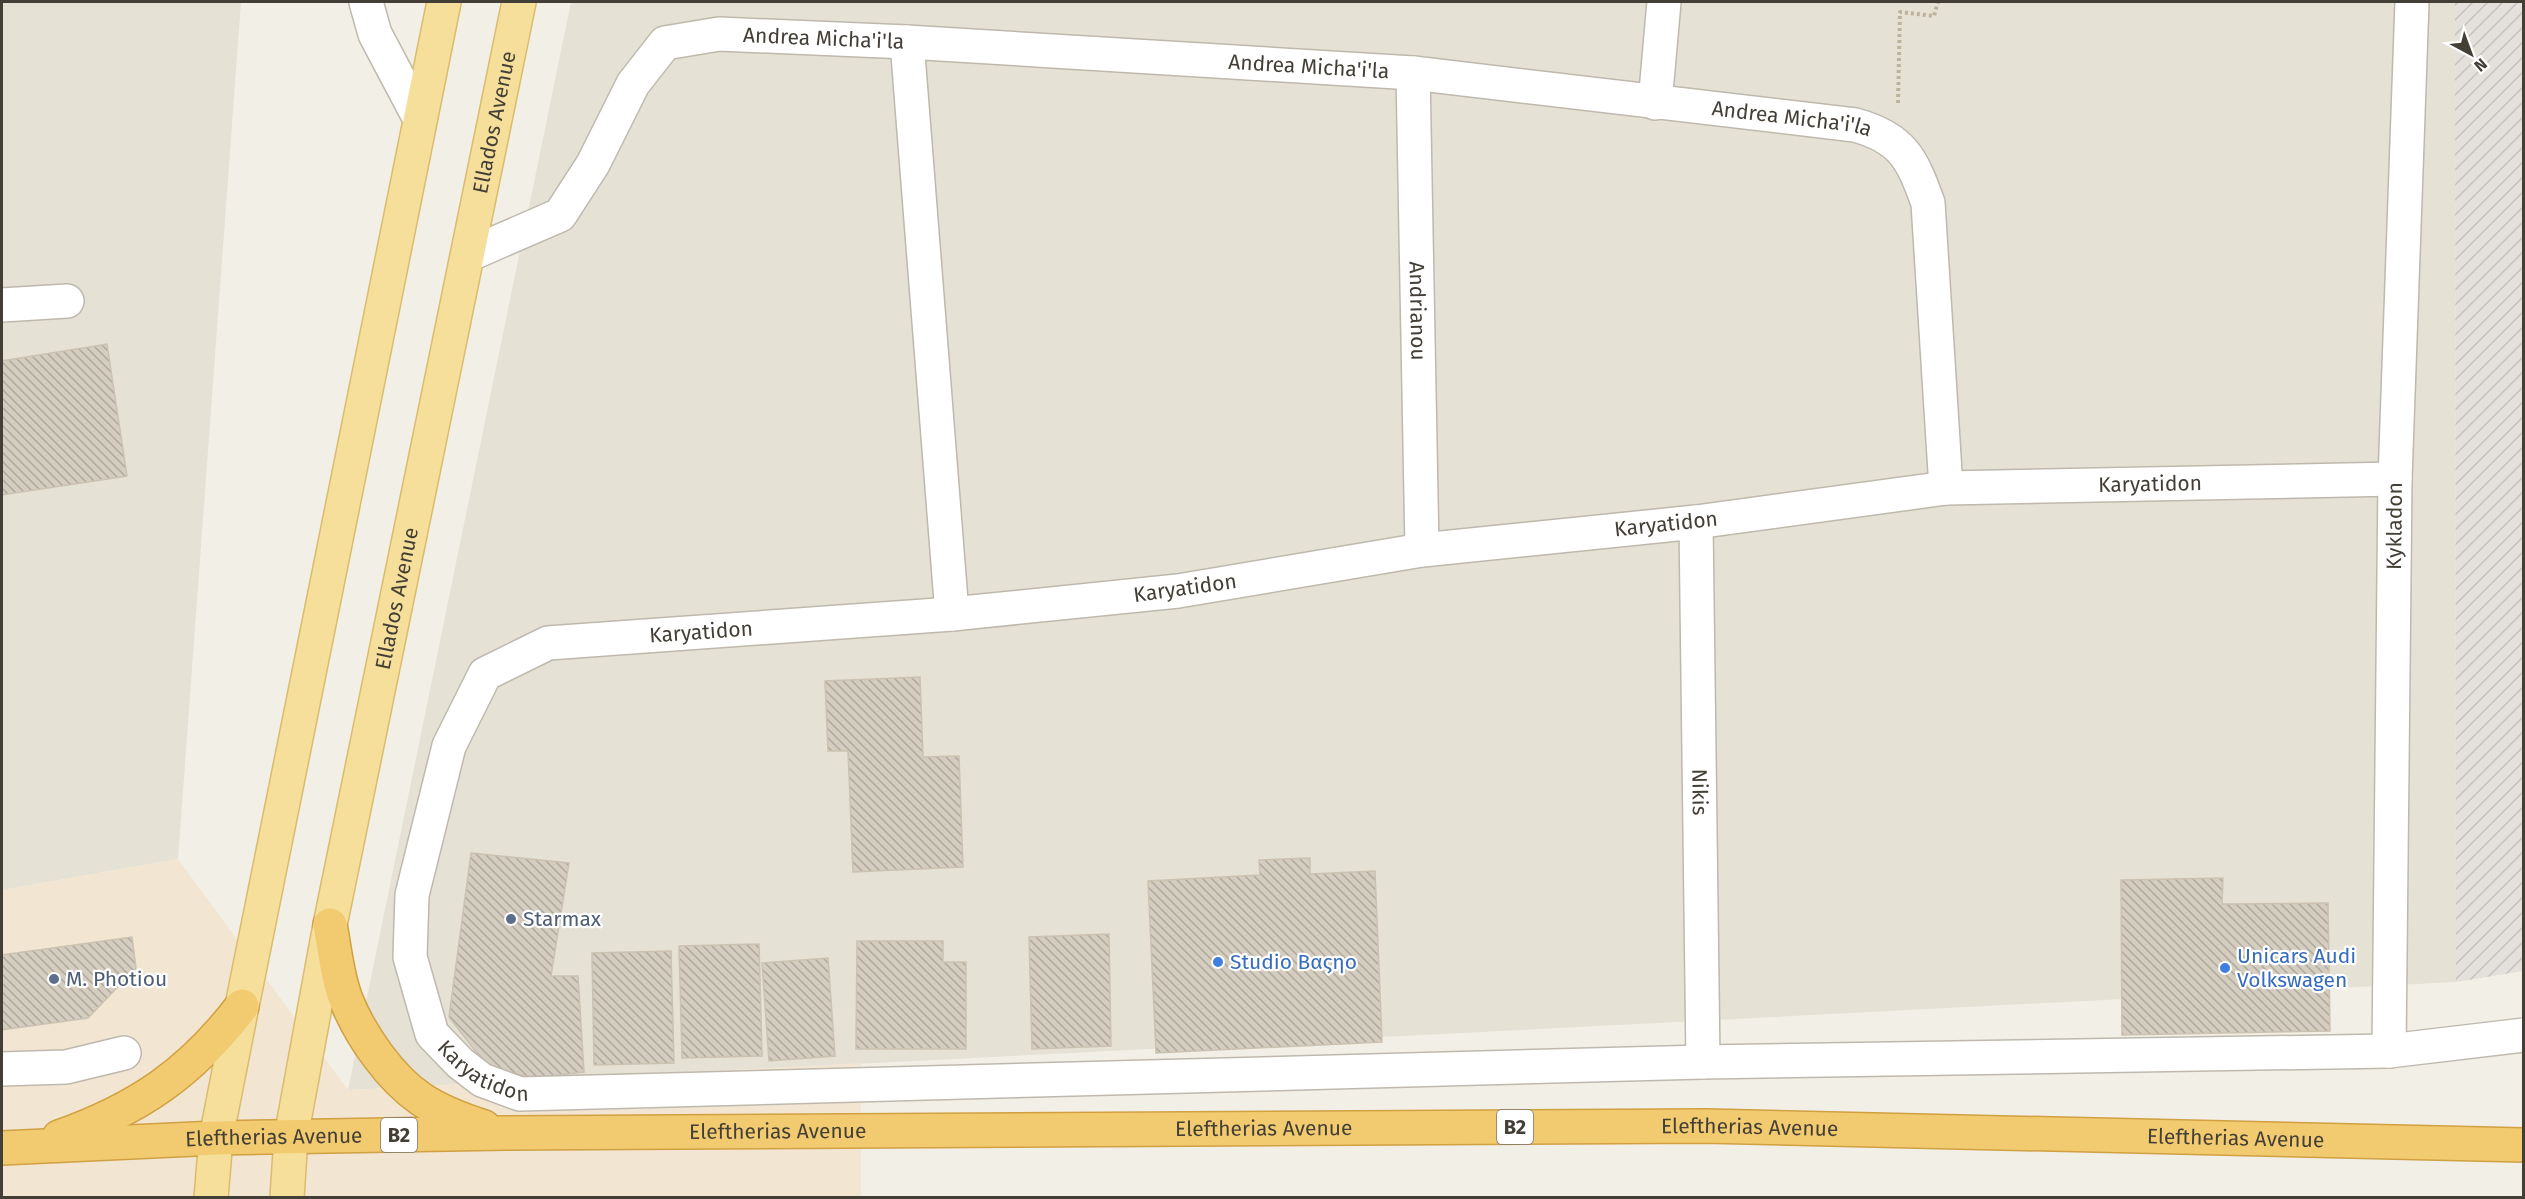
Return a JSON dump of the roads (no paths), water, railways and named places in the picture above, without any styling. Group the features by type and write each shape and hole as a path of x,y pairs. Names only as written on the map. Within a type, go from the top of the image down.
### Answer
{"highway":[{"path":"330,925 346,1000 360,1029 375,1052 420,1099 449,1115 507,1133"},
{"path":"15,1148 95,1125 139,1101 174,1079 202,1054 242,1006"},
{"name":"Eleftherias Avenue","path":"15,1148 216,1138 507,1133 1705,1126 2523,1145"}],"main road":[{"path":"211,1197 216,1138 444,2"},
{"name":"Ellados Avenue","path":"287,1197 291,1137 330,925 519,2"}],"street":[{"path":"366,2 375,34 420,119"},
{"path":"1655,103 1664,2"},
{"name":"Kykladon","path":"2389,1051 2395,479 2412,2"},
{"name":"Andrea Micha'i'la","path":"468,255 561,215 594,164 633,84 665,43 719,34 907,42 1413,73 1855,125 1880,132 1898,146 1910,159 1928,203 1946,488"},
{"path":"907,42 951,614"},
{"name":"Andrianou","path":"1413,73 1422,550"},
{"path":"2,305 67,301"},
{"name":"Karyatidon","path":"2395,479 1946,488 1696,522 1422,550 1178,591 951,614 548,643 485,674 449,746 412,895 410,957 432,1034 460,1063 482,1080 520,1095 1703,1062 2389,1051 2523,1035"},
{"name":"Nikis","path":"1696,522 1703,1062"},
{"path":"2,1068 66,1067 124,1053"}],"place":[{"name":"Starmax","path":"511,919"},
{"name":"Studio Βαςηο","path":"1218,962"},
{"name":"Unicars Audi Volkswagen","path":"2225,968"},
{"name":"M. Photiou","path":"54,979"}]}
